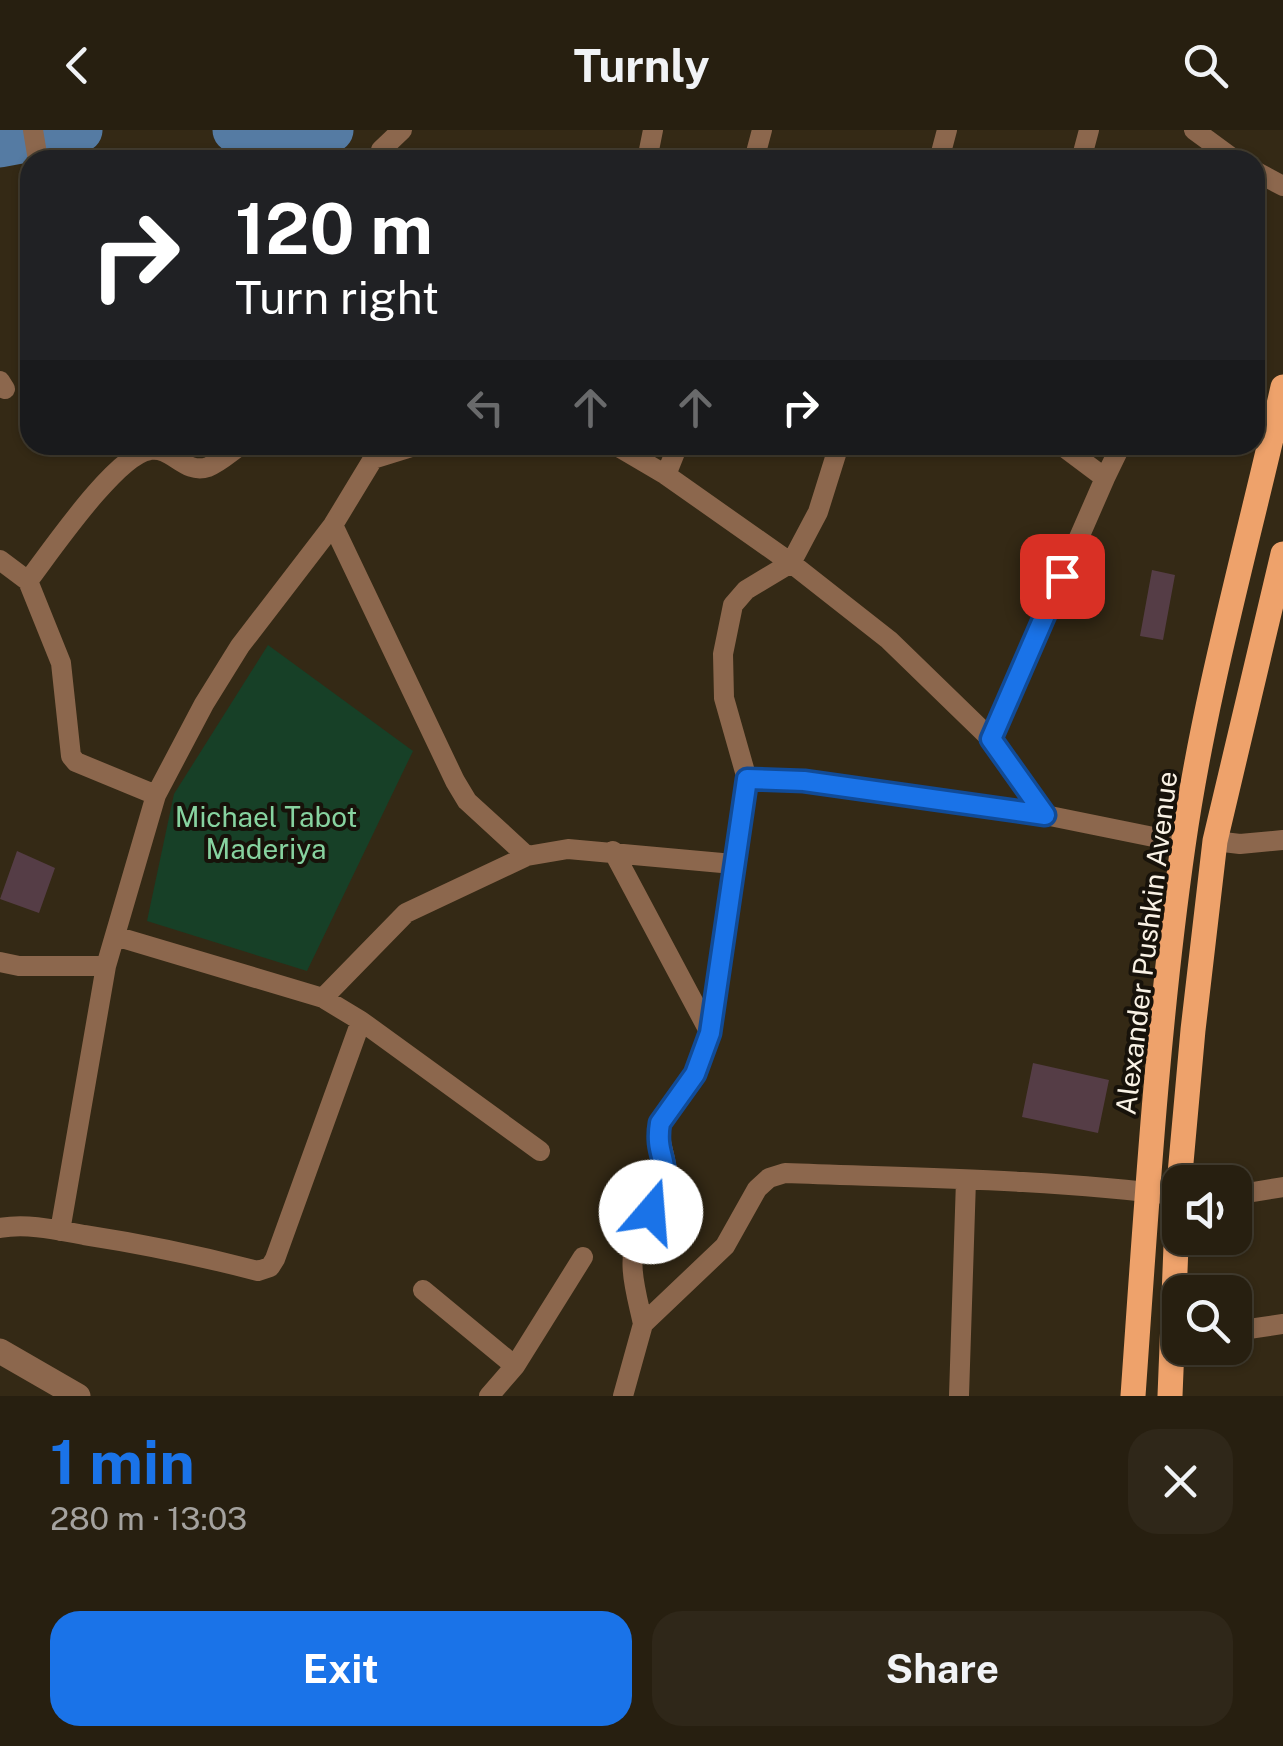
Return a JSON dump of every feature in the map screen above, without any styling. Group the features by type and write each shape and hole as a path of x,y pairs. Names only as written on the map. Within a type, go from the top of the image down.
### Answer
{"main road":[{"name":"Alexander Pushkin Avenue","path":"1265,420 1283,387"},
{"name":"Alexander Pushkin Avenue","path":"1134,1396 1148,1191 1183,843 1258,455"},
{"name":"Alexander Pushkin Avenue","path":"1181,1165 1192,1030 1215,841 1283,554"},
{"name":"Alexander Pushkin Avenue","path":"1170,1396 1174,1365"}],"street":[{"path":"381,150 402,130"},
{"path":"1194,130 1221,150"},
{"path":"28,580 94,494 139,455"},
{"path":"170,455 198,468 208,467 226,455"},
{"path":"60,1231 106,966 156,794 240,646 333,526 370,455"},
{"path":"632,455 791,563 889,640 991,739 1045,815"},
{"path":"666,475 674,455"},
{"path":"623,1396 642,1324 632,1254 668,1175 660,1123 695,1074 710,1033 747,779 724,698 723,654 732,604 746,590 791,563 818,512 837,455"},
{"path":"1074,455 1105,478"},
{"path":"991,739 1116,455"},
{"path":"333,526 455,782 467,801 527,856"},
{"path":"0,560 28,580 61,663 71,756 76,762 156,794"},
{"path":"747,779 804,781 1045,815 1183,843"},
{"path":"1215,841 1240,844 1283,840"},
{"path":"323,998 406,913 527,856 568,849 733,864"},
{"path":"613,852 710,1033"},
{"path":"116,936 323,998 361,1021 540,1151"},
{"path":"0,962 18,966 106,966"},
{"path":"0,1228 20,1226 170,1248 258,1271 270,1267 361,1021"},
{"path":"642,1324 725,1246 757,1189 769,1178 785,1173 1162,1193"},
{"path":"959,1396 966,1180"},
{"path":"1252,1192 1283,1187"},
{"path":"489,1396 516,1366 583,1257"},
{"path":"423,1290 516,1366"},
{"path":"1252,1329 1283,1324"},
{"path":"0,1351 78,1396"}],"green space":[{"name":"Michael Tabot Maderiya","path":"268,645 413,751 307,971 147,921 174,794"}],"building":[{"path":"1152,570 1175,575 1163,640 1140,636"},
{"path":"17,851 55,868 39,913 0,899"},
{"path":"1033,1063 1109,1080 1098,1133 1022,1117"}],"waterway":[{"path":"0,145 80,130"},
{"path":"235,130 325,134 331,130"}],"route":[{"path":"651,1212 668,1175 660,1123 695,1074 710,1033 747,779 804,781 1045,815 991,739 1062,576"}]}
